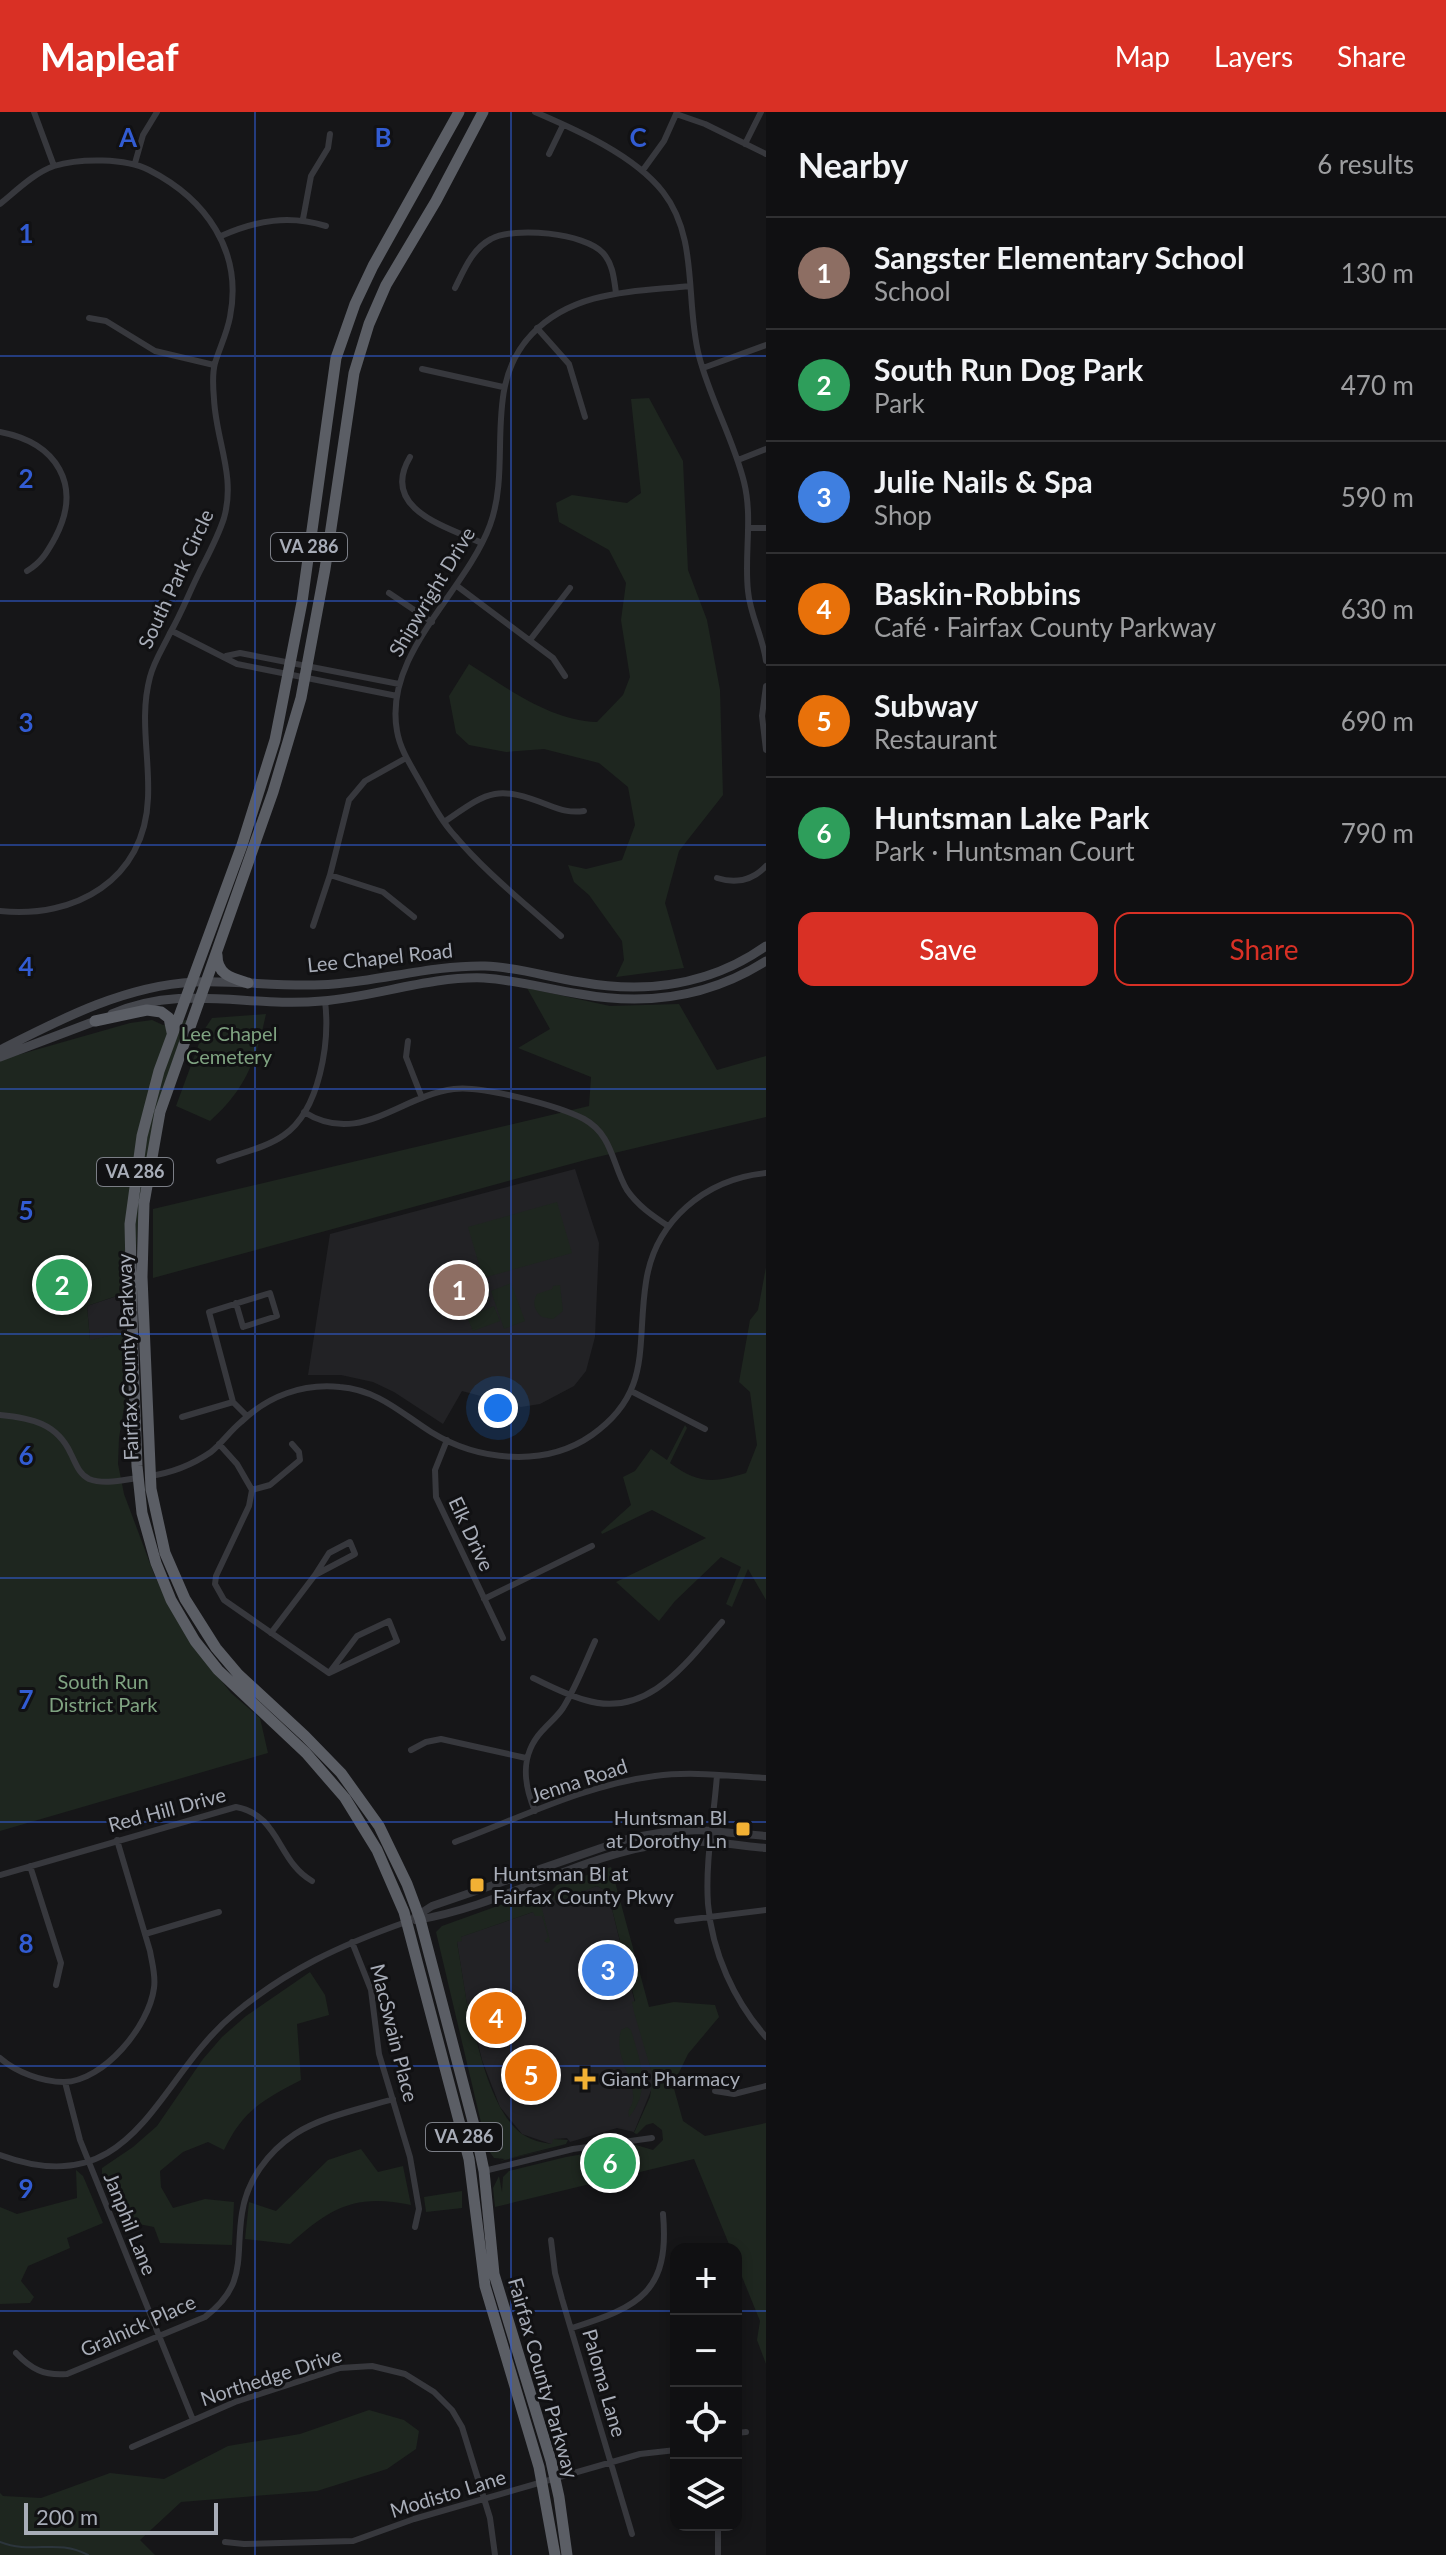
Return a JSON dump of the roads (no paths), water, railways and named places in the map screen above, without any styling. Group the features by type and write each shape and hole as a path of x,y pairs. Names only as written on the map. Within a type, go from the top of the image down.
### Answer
{"highway":[{"name":"Fairfax County Parkway","path":"459,112 373,266 344,331 331,386 290,669 275,740 191,982 193,996 160,1112 144,1203 142,1513 161,1577 182,1621 218,1670 306,1753 345,1798 381,1857 407,1921 469,2159 487,2296 549,2481 555,2555"},
{"name":"Fairfax County Parkway","path":"483,112 436,201 395,268 369,324 354,373 306,678 273,792 205,982 193,996 171,1039 145,1120 131,1210 129,1258 144,1477 165,1553 180,1589 196,1619 231,1666 315,1745 349,1783 385,1837 419,1917 484,2171 497,2286 567,2555"},
{"path":"218,945 217,962 221,971 248,983"},
{"path":"95,1021 155,1010 169,1018 171,1039"}],"main road":[{"name":"Lee Chapel Road","path":"0,1050 117,997 191,982 329,985 469,966 525,970 614,987 657,987 715,973 766,946"},
{"name":"Lee Chapel Road","path":"0,1057 141,1003 193,996 304,1003 479,978 603,998 650,1000 702,991 742,975 766,961"},
{"path":"522,983 525,970"}],"street":[{"path":"34,112 54,166"},
{"path":"135,163 143,135 157,112"},
{"path":"535,112 643,170 664,193 679,220 685,242 696,340 745,485 748,592 752,612 763,630 766,661"},
{"path":"745,144 761,112"},
{"path":"643,170 664,141 677,113 766,154"},
{"path":"549,154 563,125"},
{"path":"303,219 311,176 328,148 330,134"},
{"name":"South Park Circle","path":"0,204 54,166 94,161 135,163 166,178 188,194 221,236 231,272 232,307 214,365 215,414 228,473 227,504 218,534 157,659 146,694 144,729 148,806 140,837 109,881 75,904 39,913 0,911"},
{"path":"221,236 259,222 303,219 326,226"},
{"path":"455,288 472,256 482,245 499,235 518,232 575,238 592,244 609,261 616,293"},
{"name":"Shipwright Drive","path":"561,936 467,850 444,822 406,758 397,731 399,684 409,659 457,586 491,521 497,493 503,387 518,351 537,328 570,306 616,293 690,286"},
{"path":"89,318 106,321 134,341 162,354 214,365"},
{"path":"537,328 569,364 585,417"},
{"path":"703,368 766,345"},
{"path":"422,369 503,387"},
{"path":"0,432 30,442 45,452 59,467 67,485 68,504 62,523 44,557 27,571"},
{"path":"738,460 766,449"},
{"path":"410,457 403,471 402,483 412,506 426,517 482,543"},
{"path":"748,528 766,528"},
{"path":"457,586 553,658 565,676"},
{"path":"530,640 570,588"},
{"path":"389,593 432,622"},
{"path":"172,631 237,664 290,669 308,666 399,684"},
{"path":"225,656 240,653 290,669 306,678 397,696"},
{"path":"766,686 762,716 766,750"},
{"path":"313,926 352,795 365,781 406,758"},
{"path":"444,822 480,798 501,792 523,795 566,812 584,811"},
{"path":"717,878 741,881 756,875 766,866"},
{"path":"330,875 383,892 414,917"},
{"path":"219,1161 280,1138 304,1112 326,1048 325,1001"},
{"path":"408,1041 406,1057 422,1098"},
{"path":"304,1112 328,1124 349,1125 453,1089 481,1089 584,1120 608,1142 621,1178 632,1197 643,1209 668,1226"},
{"path":"0,1415 34,1420 54,1430 64,1441 78,1470 85,1477 102,1482 168,1473 186,1466 219,1444 263,1404 288,1392 315,1387 345,1387 383,1399 447,1440 471,1450 528,1457 554,1453 578,1444 598,1430 616,1413 631,1391 641,1359 648,1272 668,1226 687,1206 715,1187 766,1173"},
{"path":"236,1303 243,1327 277,1316 270,1293 236,1303 209,1312 233,1402 247,1416"},
{"path":"631,1391 705,1429"},
{"path":"182,1417 233,1402"},
{"name":"Elk Drive","path":"447,1440 436,1464 436,1497 503,1638"},
{"path":"219,1444 237,1464 252,1490 249,1506 215,1584 224,1600 329,1673"},
{"path":"252,1490 270,1485 300,1460 299,1452 292,1444"},
{"path":"271,1633 329,1553 350,1542 355,1554 315,1575"},
{"path":"484,1599 592,1546"},
{"path":"389,1621 397,1641 329,1673 357,1636 389,1621"},
{"path":"533,1678 593,1702 629,1701 648,1695 676,1675 722,1622"},
{"path":"535,1811 526,1786 526,1758 537,1736 558,1715 570,1695 595,1641"},
{"path":"411,1750 441,1739 526,1758"},
{"name":"Jenna Road","path":"455,1842 594,1790 636,1779 681,1774 766,1778"},
{"path":"717,1775 708,1900 713,1935 735,1993 745,2012 766,2037"},
{"name":"Red Hill Drive","path":"0,1875 224,1808 246,1808 264,1820 296,1869 312,1881"},
{"path":"419,1917 445,1901 630,1838 665,1832 713,1831 766,1836"},
{"path":"0,2058 19,2071 65,2082 94,2072 110,2060 139,2026 149,2007 154,1987 150,1951 117,1840"},
{"path":"0,2155 38,2165 88,2161 117,2147 141,2128 203,2045 233,2015 305,1965 352,1942 419,1917 476,1904 633,1849 677,1842 766,1848"},
{"path":"30,1866 61,1963 56,1985"},
{"path":"677,1921 766,1910"},
{"path":"145,1934 219,1912"},
{"name":"MacSwain Place","path":"352,1942 371,1990 376,2040 417,2190 419,2215 415,2227"},
{"name":"Janphil Lane","path":"65,2082 88,2161 193,2420"},
{"path":"715,2091 734,2094 766,2086"},
{"name":"Gralnick Place","path":"16,2353 33,2369 62,2375 205,2317 229,2291 240,2258 245,2200 253,2178 273,2152 305,2129 393,2099"},
{"path":"484,2171 573,2149 652,2138"},
{"path":"572,2328 622,2311 646,2291 663,2258 663,2214"},
{"name":"Paloma Lane","path":"551,2240 555,2273 632,2534"},
{"name":"Northedge Drive","path":"132,2447 235,2402 340,2368 372,2366 396,2371 422,2383 452,2410 466,2437 485,2500 495,2555"},
{"path":"742,2432 746,2432"},
{"name":"Modisto Lane","path":"225,2542 344,2543 414,2519 611,2463 651,2452 670,2450"},
{"path":"718,2531 718,2555"}],"waterway":[{"path":"0,2542 12,2546 66,2548 88,2555"}],"place":[{"name":"South Run Dog Park","path":"62,1285"},
{"name":"Sangster Elementary School","path":"459,1290"},
{"name":"Huntsman Bl at Dorothy Ln","path":"743,1829"},
{"name":"Huntsman Bl at Fairfax County Pkwy","path":"477,1885"},
{"name":"Julie Nails & Spa","path":"608,1970"},
{"name":"Baskin-Robbins","path":"496,2018"},
{"name":"Subway","path":"531,2075"},
{"name":"Giant Pharmacy","path":"585,2079"},
{"name":"Huntsman Lake Park","path":"610,2163"}],"park label":[{"name":"Lee Chapel Cemetery","path":"229,1046"},
{"name":"South Run District Park","path":"103,1694"}]}
